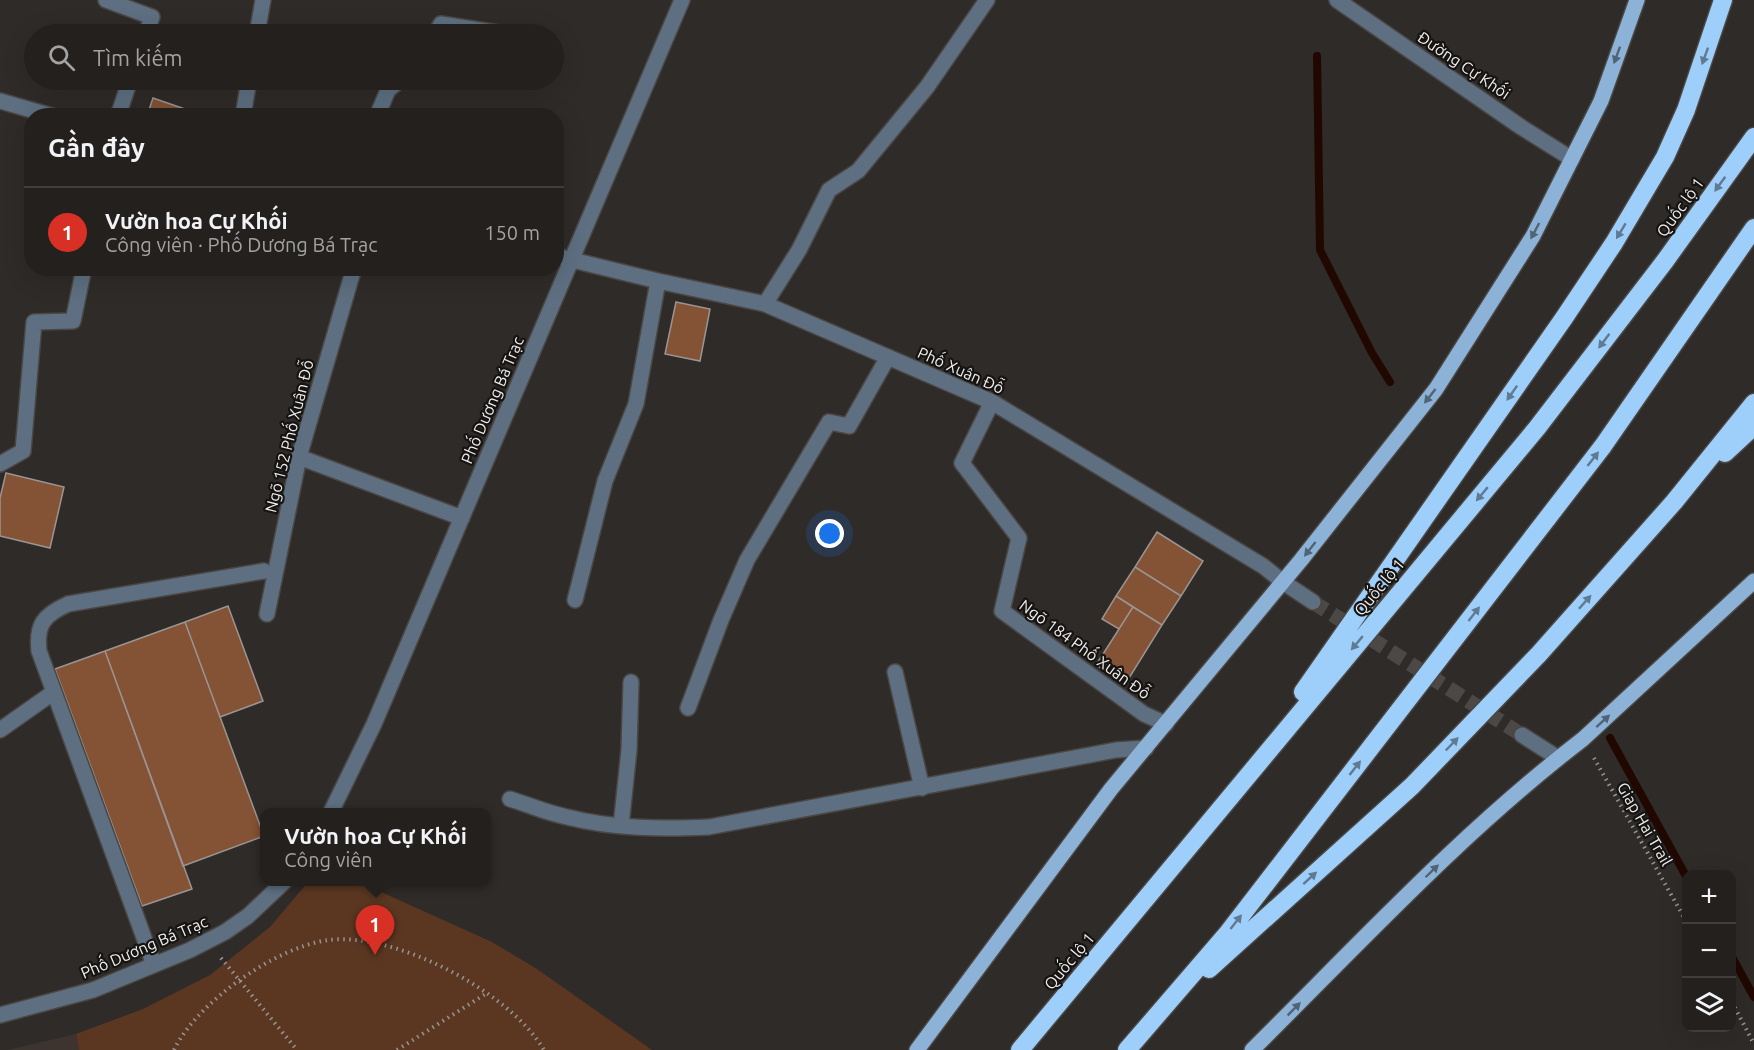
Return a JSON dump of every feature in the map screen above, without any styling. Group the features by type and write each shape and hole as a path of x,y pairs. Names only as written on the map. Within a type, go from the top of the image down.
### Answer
{"highway":[{"path":"1221,807 1392,567 1614,243 1665,157 1682,120 1723,0"},
{"name":"Quốc lộ 1","path":"1020,1050 1537,428 1665,261 1754,137"},
{"path":"1127,1050 1227,934 1603,446 1754,228"},
{"path":"1158,1016 1412,786 1539,654 1674,502 1754,403"},
{"path":"1674,502 1754,426"}],"main road":[{"path":"917,1050 1111,789 1282,582 1436,388 1533,236 1601,101 1637,0"},
{"path":"1252,1050 1429,874 1558,758 1583,739 1748,594 1754,581"}],"street":[{"path":"106,0 152,17 150,24"},
{"path":"259,24 263,0"},
{"name":"Phố Dương Bá Trạc","path":"564,258 682,0"},
{"path":"765,304 799,250 829,190 858,171 927,87 987,0"},
{"name":"Đường Cự Khối","path":"1337,0 1521,127 1572,159"},
{"path":"121,108 127,90"},
{"path":"244,108 247,90"},
{"path":"380,108 388,90"},
{"path":"0,100 26,108"},
{"name":"Phố Xuân Đỗ","path":"564,258 765,304 992,402 1263,566 1282,582 1313,602"},
{"path":"0,464 23,451 34,322 73,321 82,276"},
{"name":"Ngõ 152 Phố Xuân Đỗ","path":"267,614 299,457 352,276"},
{"name":"Phố Dương Bá Trạc","path":"333,808 374,724 462,518 557,276"},
{"path":"575,600 605,481 636,404 658,281"},
{"path":"688,708 720,620 747,560 828,422 849,426 888,357"},
{"name":"Ngõ 184 Phố Xuân Đỗ","path":"992,402 962,463 1019,538 1002,611 1144,714 1166,724"},
{"path":"299,457 462,518"},
{"path":"154,966 39,651 38,637 43,622 52,612 68,604 264,571"},
{"path":"895,672 921,788"},
{"path":"621,826 629,750 631,682"},
{"path":"0,730 54,692"},
{"path":"1522,735 1558,758"},
{"path":"510,799 568,818 621,826 665,829 710,826 1116,750 1146,748"},
{"name":"Phố Dương Bá Trạc","path":"0,1015 93,990 154,966 225,932 248,916 281,886"}],"path":[{"name":"Giap Hai Trail","path":"1583,739 1682,914"},
{"path":"174,1050 188,1026 239,979 298,948 319,942 342,940 371,943 418,957 454,974 487,993 519,1019 544,1050"},
{"path":"207,941 297,1050"},
{"path":"397,1050 487,993"},
{"path":"1736,1011 1754,1044"}],"shaded area":[{"path":"305,886 368,886 492,942 537,969 652,1050 79,1050 76,1034 143,1009 210,975 270,927"},
{"path":"76,1034 79,1050 8,1050"}],"building":[{"path":"153,98 182,108 150,108"},
{"path":"676,302 710,309 700,361 665,354"},
{"path":"6,473 64,487 50,548 0,536 0,498"},
{"path":"1157,532 1203,561 1181,596 1135,567"},
{"path":"1135,567 1181,596 1162,625 1116,596"},
{"path":"1116,596 1133,607 1119,629 1102,619"},
{"path":"228,606 263,701 220,717 185,622"},
{"path":"1133,607 1162,625 1126,683 1096,665"},
{"path":"185,622 260,825 260,837 183,866 105,651"},
{"path":"105,651 192,889 142,906 55,669"}],"waterway":[{"path":"1317,56 1320,250 1372,353 1390,382"},
{"path":"1610,738 1683,870"},
{"path":"1736,964 1754,997"}],"tunnel":[{"path":"1313,602 1522,735"}],"place":[{"name":"Vườn hoa Cự Khối","path":"375,955"}]}
